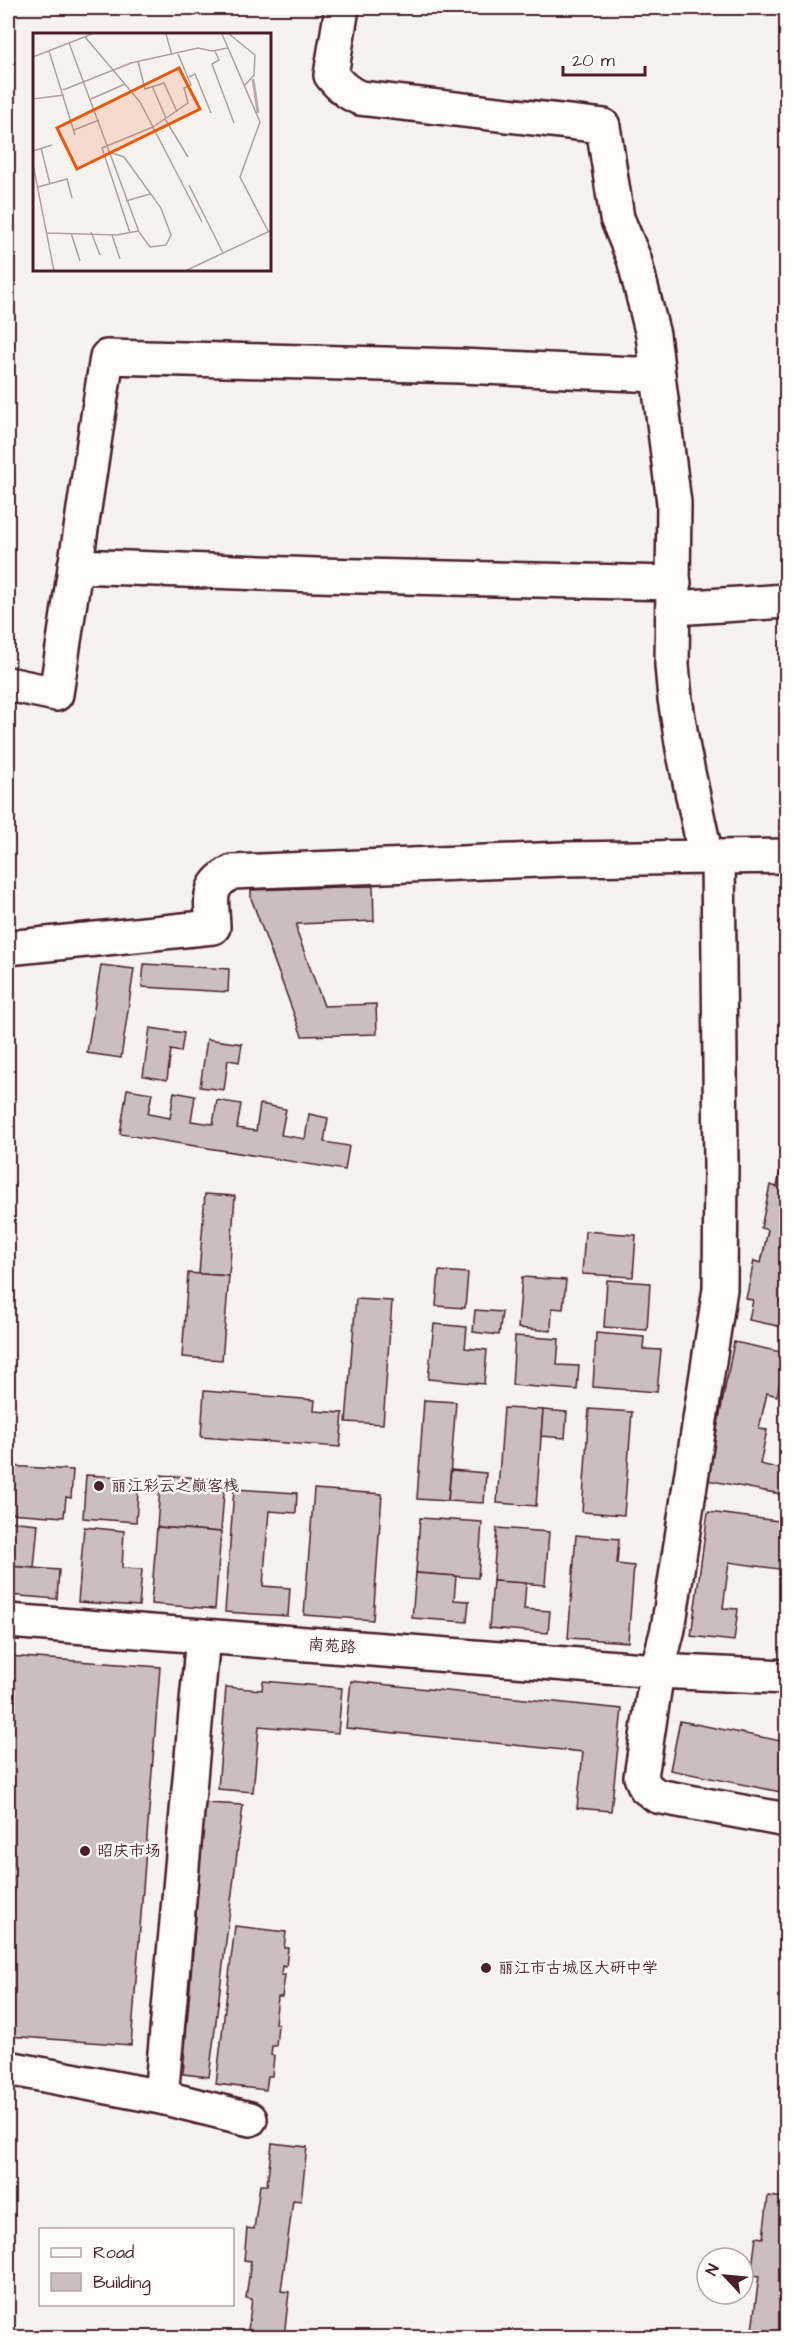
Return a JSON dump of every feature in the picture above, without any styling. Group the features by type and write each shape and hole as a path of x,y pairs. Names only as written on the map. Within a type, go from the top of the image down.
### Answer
{"street":[{"path":"342,8 331,75 342,88 351,94 360,98 603,126 617,218 634,259 654,335 674,503 672,666 683,749 712,857 721,1155 720,1289 670,1618 657,1671 641,1777 646,1788 657,1796 786,1820"},
{"path":"8,684 56,694 107,357 460,366 658,375"},
{"path":"75,566 316,575 786,601"},
{"path":"8,948 213,927 211,890 216,882 232,872 564,859 786,856"},
{"name":"南苑路","path":"8,1621 657,1671 786,1677"},
{"path":"161,2097 202,1636"},
{"path":"8,2068 161,2097 250,2119"}],"building":[{"path":"373,886 374,921 297,924 297,932 324,1006 376,1004 377,1034 302,1036 251,898 251,890"},
{"path":"144,964 229,969 228,992 142,987"},
{"path":"101,965 134,969 121,1058 87,1053"},
{"path":"150,1028 184,1033 181,1052 171,1050 167,1080 143,1076"},
{"path":"207,1039 242,1044 239,1062 228,1060 224,1090 200,1087"},
{"path":"127,1089 152,1093 148,1114 170,1118 174,1092 195,1096 191,1121 213,1124 217,1100 241,1104 237,1128 256,1131 260,1104 286,1109 281,1135 305,1139 309,1114 328,1118 324,1142 349,1146 345,1170 120,1134"},
{"path":"780,1173 786,1175 786,1309 783,1327 749,1320 753,1300 746,1299 754,1261 761,1263 768,1230 761,1228 770,1185 777,1187"},
{"path":"205,1194 235,1196 229,1276 199,1274"},
{"path":"585,1231 636,1235 633,1277 582,1274"},
{"path":"439,1271 468,1273 465,1308 436,1306"},
{"path":"188,1273 229,1276 222,1360 182,1357"},
{"path":"522,1277 566,1280 563,1309 552,1308 551,1331 518,1328"},
{"path":"607,1280 650,1283 647,1330 604,1327"},
{"path":"356,1299 392,1301 383,1424 346,1422"},
{"path":"475,1310 502,1312 499,1335 473,1332"},
{"path":"434,1324 467,1327 465,1348 487,1350 484,1384 428,1379"},
{"path":"596,1333 644,1337 643,1349 661,1350 657,1392 593,1387"},
{"path":"515,1336 559,1339 557,1365 579,1366 577,1390 512,1385"},
{"path":"734,1342 786,1353 777,1396 767,1393 759,1429 767,1430 760,1464 786,1470 786,1495 707,1480"},
{"path":"204,1391 315,1400 314,1411 343,1413 340,1447 201,1437"},
{"path":"424,1400 456,1402 448,1501 417,1499"},
{"path":"504,1408 543,1410 536,1506 497,1503"},
{"path":"589,1409 632,1412 624,1515 582,1512"},
{"path":"543,1410 567,1412 565,1438 541,1436"},
{"path":"8,1466 73,1470 71,1498 66,1497 64,1517 8,1513"},
{"path":"451,1470 486,1473 484,1503 448,1501"},
{"path":"86,1475 139,1478 136,1522 83,1518"},
{"path":"161,1475 225,1480 221,1532 157,1527"},
{"path":"234,1489 297,1493 296,1513 269,1511 263,1586 290,1588 288,1616 225,1612"},
{"path":"314,1489 382,1494 373,1620 304,1615"},
{"path":"708,1512 786,1522 786,1570 729,1562 723,1608 738,1609 734,1641 691,1636"},
{"path":"420,1518 482,1522 478,1578 416,1573"},
{"path":"8,1521 38,1524 34,1568 8,1566"},
{"path":"84,1527 124,1531 122,1568 142,1569 139,1606 78,1602"},
{"path":"157,1527 221,1532 215,1609 151,1604"},
{"path":"497,1528 549,1532 545,1585 493,1581"},
{"path":"576,1535 619,1539 617,1564 634,1566 628,1642 568,1638"},
{"path":"8,1566 59,1570 57,1599 8,1595"},
{"path":"416,1573 456,1576 454,1600 469,1601 467,1622 412,1618"},
{"path":"493,1581 526,1583 524,1609 550,1611 548,1633 489,1628"},
{"name":"昭庆市场","path":"8,1656 160,1667 131,2045 8,2036"},
{"path":"263,1681 342,1688 338,1733 259,1726 253,1792 218,1789 226,1687 262,1690"},
{"path":"351,1681 622,1709 611,1811 577,1808 583,1752 346,1728"},
{"path":"680,1721 786,1742 786,1793 670,1770"},
{"path":"205,1803 243,1805 209,2077 183,2074"},
{"path":"235,1926 286,1932 284,1948 288,1948 286,1967 282,1966 281,1975 285,1975 282,1997 278,1997 275,2023 278,2024 276,2046 272,2046 271,2055 274,2056 272,2076 268,2076 266,2090 216,2084"},
{"path":"272,2143 307,2147 301,2201 293,2200 281,2291 289,2292 284,2338 247,2338 252,2299 246,2298 251,2261 244,2260 247,2228 254,2229 260,2185 267,2185"},
{"path":"768,2196 786,2198 786,2338 751,2338 759,2276 755,2276 755,2246 756,2237 763,2238"}],"place":[{"name":"丽江彩云之巅客栈","path":"99,1486"},
{"name":"昭庆市场","path":"85,1851"},
{"name":"丽江市古城区大研中学","path":"486,1968"}]}
